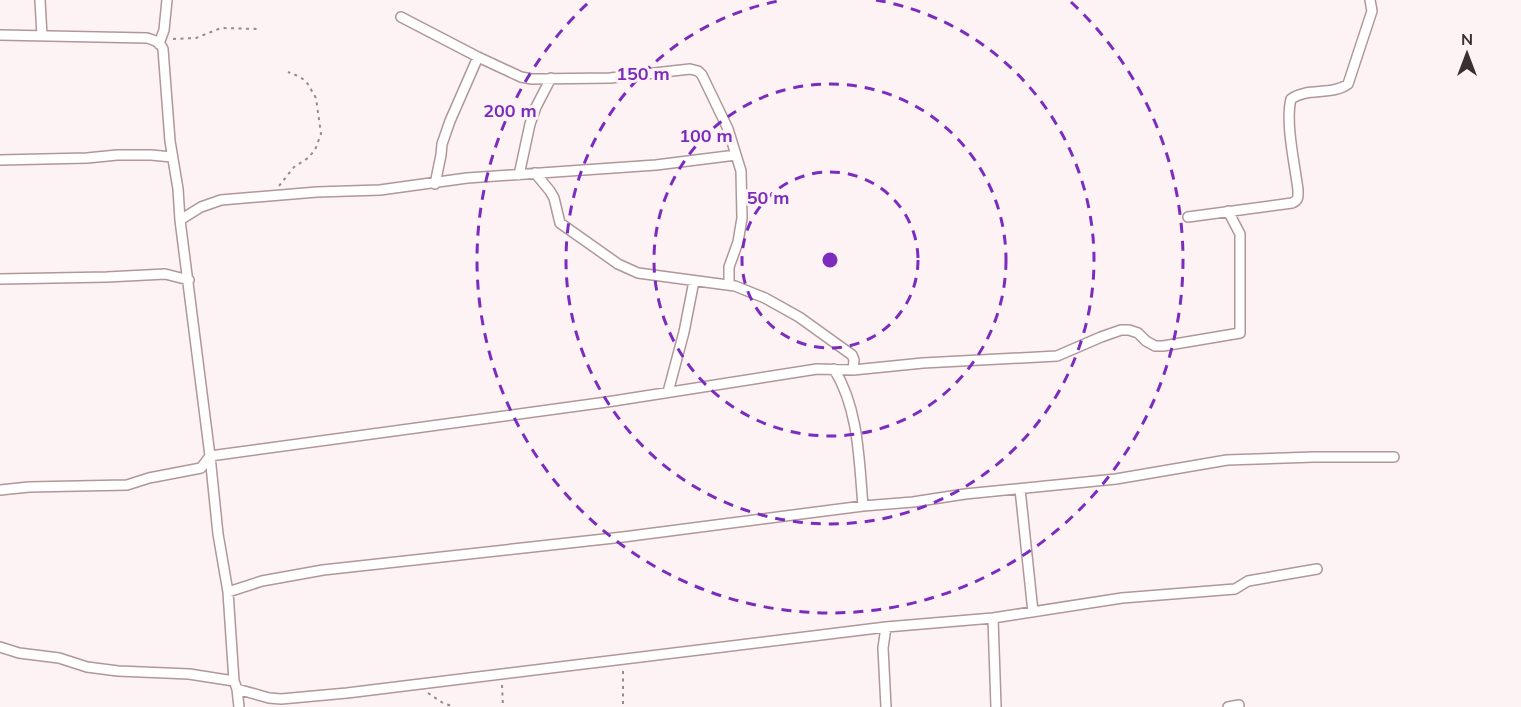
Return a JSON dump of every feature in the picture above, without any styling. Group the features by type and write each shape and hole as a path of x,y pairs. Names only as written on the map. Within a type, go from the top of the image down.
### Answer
{"street":[{"path":"40,0 42,36"},
{"path":"167,0 164,30 160,41 163,49 172,158 178,189 218,534 228,592 238,707"},
{"path":"1188,216 1292,203 1298,199 1290,129 1291,99 1298,95 1340,89 1348,84 1372,11 1370,0"},
{"path":"401,17 478,57 532,79 610,78 694,69 702,75 728,129 741,171 742,218 738,242 729,267 729,285"},
{"path":"0,35 147,38 160,41"},
{"path":"435,184 442,144 478,57"},
{"path":"519,175 530,124 551,78"},
{"path":"0,160 87,158 117,154 172,158"},
{"path":"180,220 201,207 221,200 317,192 380,190 467,178 656,165 736,154"},
{"path":"535,173 554,198 560,223 618,264 638,273 735,285 765,298 799,317 852,355 853,370"},
{"path":"0,490 30,486 127,485 149,478 201,468 210,456 463,422 817,369 853,370 922,363 1057,356 1121,330 1137,333 1155,346 1240,333 1240,234 1228,211"},
{"path":"0,279 165,274 189,280"},
{"path":"668,392 684,332 694,281"},
{"path":"834,369 843,385 852,414 863,506"},
{"path":"228,592 262,581 323,570 623,537 863,506 1116,479 1227,460 1394,457"},
{"path":"1020,489 1033,612"},
{"path":"0,647 19,653 59,658 87,667 118,671 189,674 235,685 269,698 281,699 347,693 886,627 993,618 1122,598 1235,589 1248,581 1317,569"},
{"path":"993,618 996,707"},
{"path":"885,707 883,648 886,627"},
{"path":"1228,707 1239,705"}],"path":[{"path":"160,41 196,38 221,28 261,29"},
{"path":"273,196 294,167 308,158 315,150 321,134 316,98 306,81 288,72"},
{"path":"623,659 623,707"},
{"path":"501,673 503,707"},
{"path":"413,684 454,707"}]}
